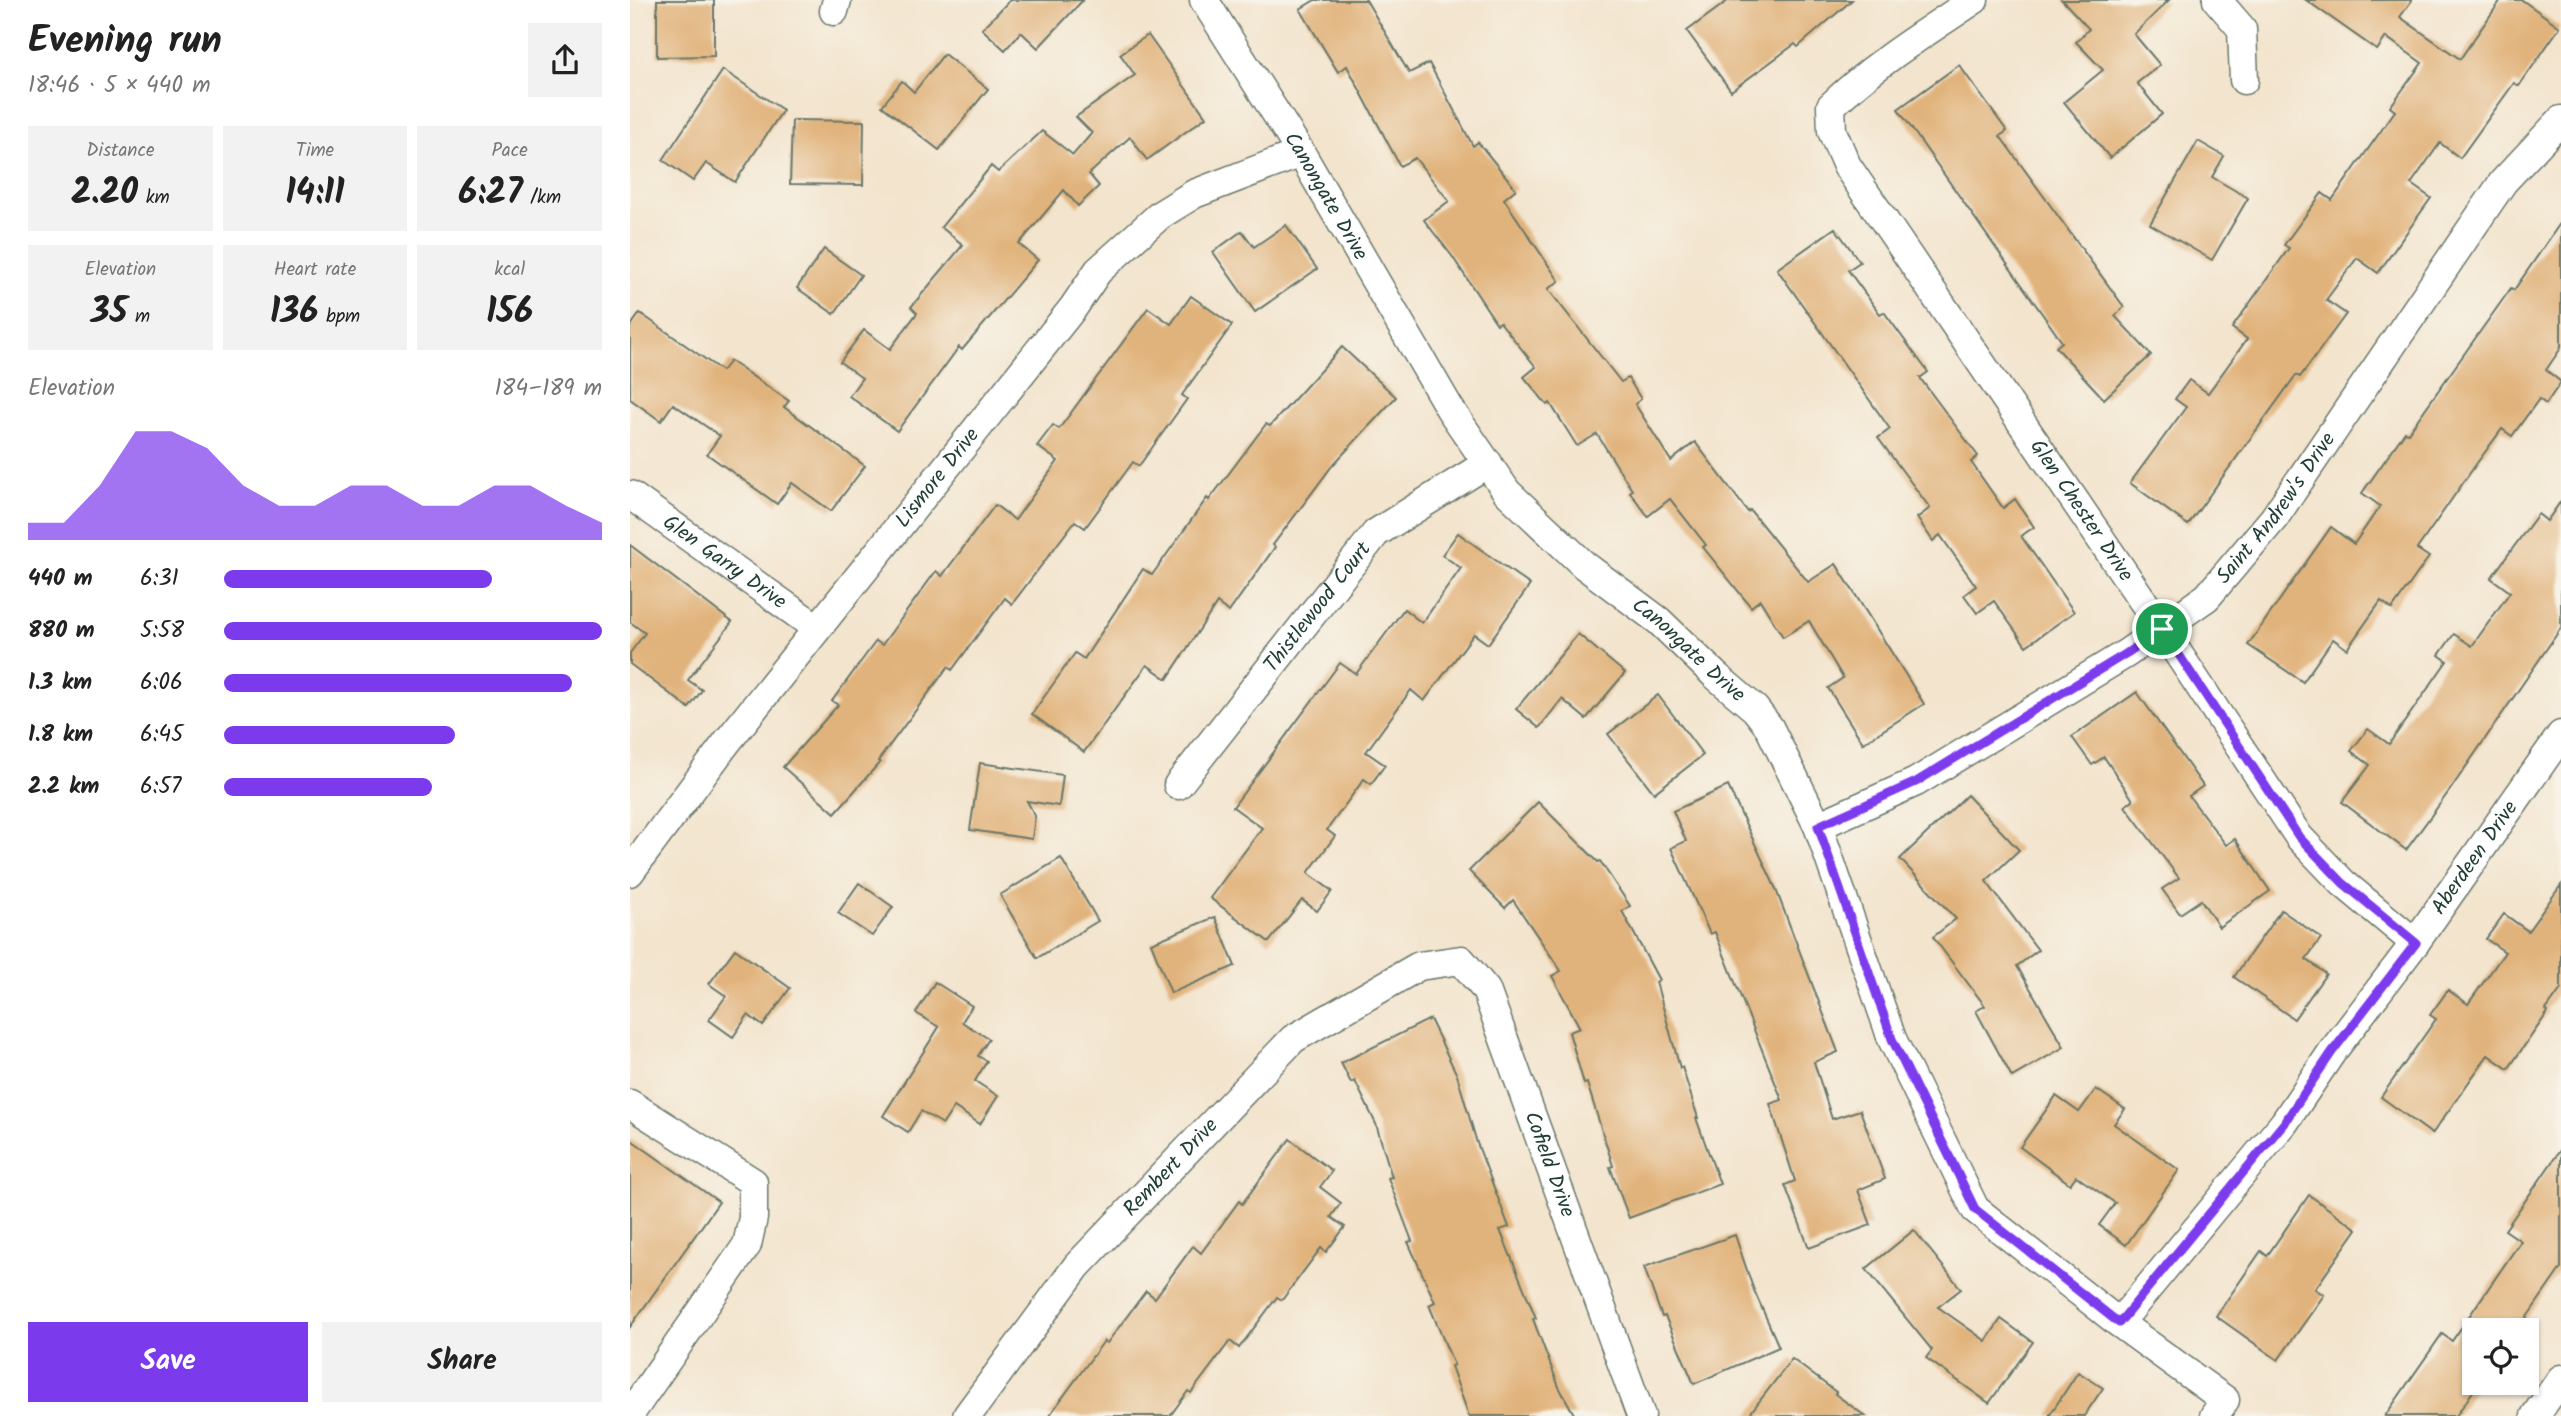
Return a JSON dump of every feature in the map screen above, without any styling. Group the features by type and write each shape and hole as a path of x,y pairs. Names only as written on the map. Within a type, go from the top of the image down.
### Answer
{"street":[{"name":"Canongate Drive","path":"1204,0 1301,153 1450,409 1507,492 1584,565 1658,621 1755,709 1769,727 1818,826 1892,1039 1975,1209 2119,1323"},
{"name":"Glen Chester Drive","path":"1974,0 1851,86 1831,106 1832,131 1847,166 2162,629 2299,837 2343,883 2416,943"},
{"path":"2217,0 2242,29 2244,80"},
{"name":"Saint Andrew's Drive","path":"1818,826 1916,782 2127,653 2207,597 2274,518 2503,183 2561,120"},
{"name":"Lismore Drive","path":"630,872 727,742 1073,308 1098,271 1160,215 1194,194 1301,153"},
{"name":"Thistlewood Court","path":"1178,785 1376,533 1488,463"},
{"name":"Glen Garry Drive","path":"630,495 817,628"},
{"name":"Aberdeen Drive","path":"2119,1323 2284,1123 2332,1052 2416,943 2561,735"},
{"name":"Cofield Drive","path":"1419,966 1461,960 1486,990 1641,1416"},
{"name":"Rembert Drive","path":"967,1416 1077,1266 1293,1040 1419,966"},
{"path":"630,1104 753,1182 752,1218 747,1245 630,1414"},
{"path":"2119,1323 2225,1400 2214,1416"},
{"path":"2535,1416 2561,1380"}],"building":[{"path":"657,0 714,0 714,56 657,57"},
{"path":"1010,0 1083,0 1038,48 1021,32 1005,50 982,29"},
{"path":"1315,0 1366,0 1409,73 1429,63 1473,146 1478,142 1516,189 1504,199 1559,281 1548,289 1621,382 1628,378 1641,399 1635,404 1671,461 1695,442 1748,512 1750,510 1808,582 1836,564 1924,704 1863,743 1828,688 1843,678 1809,621 1783,637 1760,600 1751,607 1703,547 1706,545 1670,499 1648,516 1630,492 1632,490 1597,434 1577,446 1550,403 1547,405 1524,377 1536,367 1500,322 1497,324 1452,256 1424,220 1449,201 1415,158 1400,166 1347,66 1338,72 1300,9"},
{"path":"1729,0 1852,0 1798,47 1795,44 1731,91 1687,31"},
{"path":"2062,0 2169,0 2134,34 2160,65 2137,83 2162,114 2110,158 2064,102 2103,70 2076,42 2089,29"},
{"path":"2306,0 2412,0 2400,17 2460,59 2501,0 2522,0 2560,27 2519,86 2514,83 2460,158 2440,143 2411,184 2431,198 2378,273 2357,258 2326,300 2346,314 2300,377 2296,375 2188,525 2130,483 2186,407 2175,399 2189,380 2208,393 2247,339 2232,328 2289,248 2284,245 2322,193 2332,200 2395,111 2390,107 2422,63 2386,37 2377,50"},
{"path":"1148,35 1206,117 1147,160 1130,137 1089,174 1099,186 1078,206 1064,190 1019,244 1038,260 962,350 959,347 897,431 849,396 862,378 840,362 864,330 890,349 917,313 911,307 963,245 941,227 991,166 998,172 1042,131 1073,155 1092,133 1076,117 1135,75 1120,54"},
{"path":"944,54 988,89 939,150 882,106 902,81 914,92"},
{"path":"1959,65 2007,131 2000,136 2124,307 2115,316 2151,355 2104,399 2056,347 2062,342 1898,109"},
{"path":"723,70 783,110 735,182 706,163 693,181 663,160"},
{"path":"792,120 864,121 863,185 790,184"},
{"path":"2198,141 2224,156 2212,177 2248,198 2212,260 2150,224"},
{"path":"2561,222 2561,348 2546,370 2561,382 2546,404 2539,399 2512,436 2502,429 2417,549 2429,557 2392,609 2381,601 2347,649 2333,639 2303,682 2248,645 2331,527 2354,544 2380,506 2362,493 2511,288 2514,290"},
{"path":"1286,225 1317,269 1255,312 1213,252 1242,231 1254,247"},
{"path":"1835,228 1860,262 1848,270 1880,314 1884,312 1928,372 1920,378 1978,456 1971,462 2003,508 2015,499 2034,527 2021,536 2074,612 2026,646 1994,601 1977,613 1964,595 1976,586 1940,535 1933,541 1917,518 1930,508 1878,438 1890,429 1777,269"},
{"path":"824,249 861,275 834,314 797,288"},
{"path":"1191,296 1232,325 1182,395 1187,399 1139,466 1133,462 1085,528 1075,521 1012,604 1005,598 952,670 948,667 878,761 880,762 835,813 783,767 838,705 832,701 876,641 882,645 936,571 942,576 995,505 1015,520 1058,461 1037,446 1053,425 1059,429 1148,308 1171,324"},
{"path":"640,313 722,371 730,361 789,401 784,407 865,466 831,511 792,483 777,504 707,454 720,436 673,404 661,421 630,399 630,327"},
{"path":"1342,347 1396,397 1332,466 1273,545 1275,547 1229,612 1217,603 1167,679 1147,665 1084,752 1032,714 1075,653 1084,659 1143,569 1152,575 1207,498 1209,500 1266,424 1270,426"},
{"path":"2561,501 2561,628 2406,850 2342,802 2370,765 2351,751 2368,729 2389,744 2447,661 2439,655 2454,634 2472,646 2510,592 2491,578 2538,514 2547,521"},
{"path":"1458,533 1530,585 1488,644 1474,634 1424,701 1411,690 1366,752 1385,765 1371,784 1364,779 1327,830 1335,836 1308,873 1332,891 1317,911 1302,900 1269,942 1210,898 1262,828 1233,807 1340,663 1356,674 1404,609 1422,623 1461,568 1442,555"},
{"path":"630,545 732,622 688,680 702,690 689,708 630,664 630,653 645,633 630,622"},
{"path":"1578,634 1625,673 1586,719 1562,699 1539,728 1516,709"},
{"path":"2137,692 2203,786 2189,796 2226,845 2235,839 2270,891 2219,927 2201,900 2180,914 2162,889 2179,878 2125,806 2133,800 2104,757 2092,765 2072,737"},
{"path":"1658,695 1703,755 1654,793 1608,734"},
{"path":"980,763 1063,775 1059,806 1027,801 1035,816 1032,839 970,830"},
{"path":"1728,786 1775,887 1838,1052 1814,1062 1832,1119 1860,1110 1885,1179 1858,1190 1871,1225 1809,1248 1785,1185 1795,1181 1770,1104 1782,1100 1715,932 1710,934 1671,848 1686,841 1673,811"},
{"path":"1967,795 2019,850 1986,881 2038,950 2017,966 2064,1047 2012,1077 1976,1011 1985,1006 1933,937 1956,919 1900,859"},
{"path":"1538,802 1598,862 1600,861 1630,906 1622,911 1659,980 1656,982 1680,1068 1682,1067 1696,1118 1720,1184 1629,1218 1610,1167 1613,1166 1569,1032 1580,1028 1552,976 1561,971 1513,900 1505,908 1469,871"},
{"path":"1061,858 1098,921 1037,958 1000,895"},
{"path":"859,883 893,907 872,936 838,913"},
{"path":"2561,885 2561,989 2508,1069 2488,1055 2432,1134 2381,1097 2436,1019 2430,1015 2448,990 2468,1004 2505,952 2486,939 2504,914 2528,931"},
{"path":"2281,910 2321,938 2306,959 2326,974 2294,1019 2234,977"},
{"path":"1215,917 1235,966 1171,993 1151,943"},
{"path":"735,949 790,988 763,1026 748,1015 733,1037 709,1020 726,996 709,984"},
{"path":"935,982 972,1006 962,1022 989,1039 978,1056 987,1061 975,1081 998,1096 980,1124 954,1107 943,1124 921,1111 908,1132 883,1116 939,1027 916,1013"},
{"path":"1430,1019 1457,1075 1477,1143 1509,1227 1500,1230 1536,1318 1533,1319 1559,1387 1575,1416 1469,1416 1451,1366 1454,1365 1429,1305 1435,1302 1408,1242 1412,1241 1388,1178 1392,1177 1376,1124 1355,1081 1351,1083 1341,1063"},
{"path":"2096,1089 2125,1109 2114,1124 2179,1170 2126,1245 2099,1225 2115,1203 2076,1176 2070,1184 2020,1147 2056,1096 2079,1112"},
{"path":"630,1139 719,1202 630,1327"},
{"path":"1290,1139 1332,1171 1320,1187 1341,1203 1331,1217 1345,1227 1326,1252 1321,1248 1282,1300 1277,1297 1239,1348 1230,1341 1170,1416 1049,1416 1104,1341 1107,1343 1146,1291 1155,1298 1193,1246 1201,1253 1239,1201 1242,1204"},
{"path":"2561,1149 2561,1268 2526,1318 2468,1318 2521,1241 2505,1230"},
{"path":"2309,1195 2357,1229 2315,1289 2324,1295 2278,1360 2216,1316 2261,1251 2267,1256"},
{"path":"1914,1230 1961,1289 1938,1307 1986,1341 2001,1319 2033,1342 1989,1403 1926,1358 1932,1350 1866,1269"},
{"path":"1735,1235 1753,1288 1779,1347 1694,1384 1665,1316 1662,1317 1644,1267"},
{"path":"2462,1327 2462,1395 2471,1395 2456,1416 2385,1416 2442,1334 2452,1341"},
{"path":"1792,1359 1836,1392 1835,1394 1865,1416 1748,1416"},
{"path":"2078,1372 2103,1388 2084,1416 2049,1416"}],"route":[{"path":"2162,629 2299,837 2343,883 2416,943 2332,1052 2284,1123 2119,1323 1975,1209 1892,1039 1818,826 1916,782 2162,629"}]}
